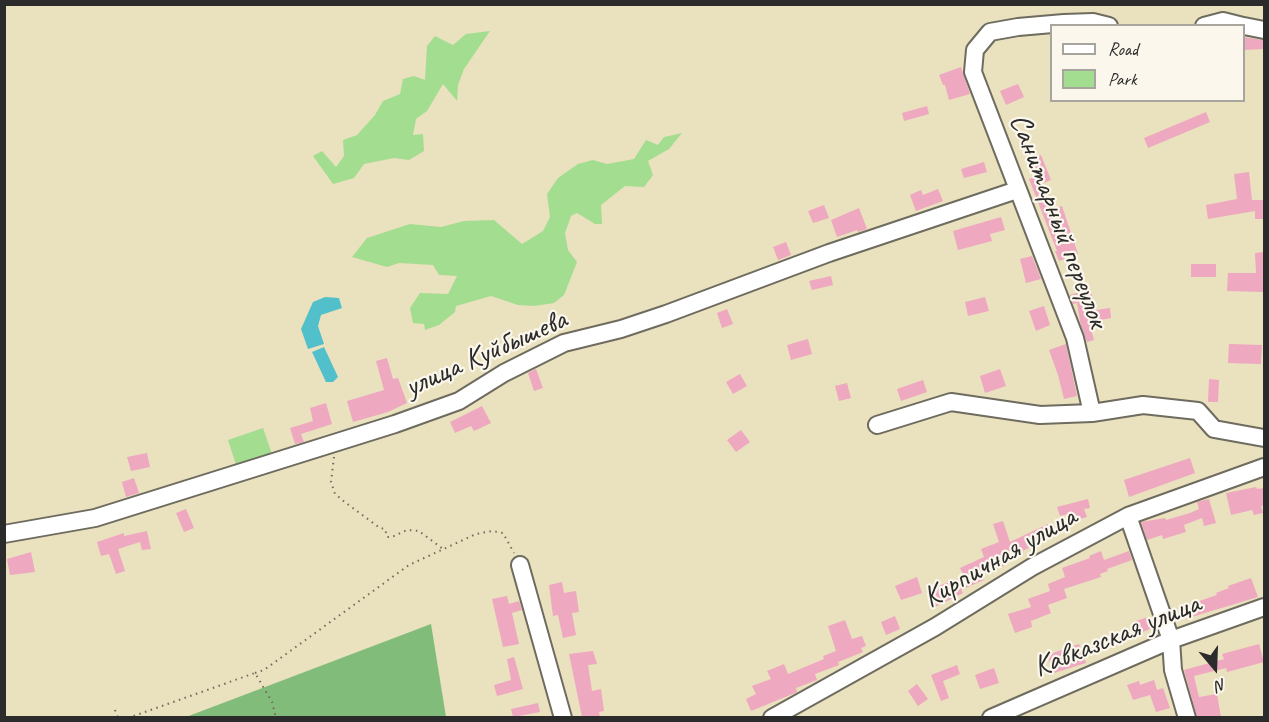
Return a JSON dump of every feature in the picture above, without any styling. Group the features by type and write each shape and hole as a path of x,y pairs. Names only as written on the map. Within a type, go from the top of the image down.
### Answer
{"street":[{"path":"1212,24 1223,21 1235,24"},
{"name":"Санитарный переулок","path":"1063,24 1093,22 1101,24"},
{"name":"Санитарный переулок","path":"1050,25 990,32 975,50 973,72 1075,338 1092,413"},
{"path":"1245,26 1264,30"},
{"name":"улица Куйбышева","path":"4,534 95,518 395,424 459,401 504,373 564,343 621,329 666,314 829,254 1017,190"},
{"path":"877,425 951,402 1040,415 1092,413 1143,405 1198,411 1214,429 1264,438"},
{"name":"Кирпичная улица","path":"772,717 935,627 1032,567 1128,516 1264,467"},
{"path":"1128,516 1171,640 1173,670 1187,717"},
{"path":"520,565 563,717"},
{"name":"Кавказская улица","path":"991,717 1171,640 1264,607"}],"path":[{"path":"337,442 331,482 335,494 380,528 385,529 387,537 407,530 419,531 443,549"},
{"path":"128,717 264,670 409,565 476,534 492,531 503,534 520,565"},
{"path":"255,672 272,702 276,717"},
{"path":"115,710 118,717"}],"green space":[{"path":"490,31 464,69 458,85 457,101 443,84 427,111 416,119 413,135 423,134 424,151 409,160 394,158 364,164 354,178 333,184 313,156 322,151 336,167 344,156 343,140 357,135 375,115 383,101 400,94 403,79 414,76 425,80 427,46 435,36 453,45 466,34"},
{"path":"682,133 669,149 648,161 653,175 644,187 625,186 601,205 602,224 595,224 577,213 571,216 565,233 568,250 577,262 564,295 554,303 534,306 518,305 491,296 456,306 455,312 439,325 425,330 424,324 413,323 410,308 420,293 448,294 457,276 439,275 433,265 399,263 387,267 352,257 367,238 410,224 441,227 464,221 494,220 522,244 543,231 550,217 547,194 558,178 578,164 593,160 607,164 634,159 646,140 658,145 664,137"},
{"path":"263,428 273,457 237,468 228,440"},
{"path":"431,624 446,717 186,717"}],"water":[{"path":"325,297 339,298 342,308 321,315 318,326 324,344 308,349 301,329 313,302"},
{"path":"324,347 338,377 333,382 326,382 312,352"}],"building":[{"path":"1245,37 1263,40 1263,49 1245,50"},
{"path":"961,67 970,94 949,100 945,85 939,75"},
{"path":"1018,84 1024,97 1006,105 1000,91"},
{"path":"927,106 929,114 904,121 902,113"},
{"path":"1206,112 1210,122 1148,148 1144,138"},
{"path":"1041,155 1051,180 1041,184 1053,209 1062,206 1078,254 1059,261 1029,179 1035,177 1029,159"},
{"path":"984,162 987,172 964,178 961,169"},
{"path":"1249,172 1252,200 1264,200 1264,219 1255,219 1255,211 1208,219 1206,205 1237,199 1234,174"},
{"path":"938,189 943,201 916,211 910,195 921,190 923,195"},
{"path":"824,205 829,218 813,223 808,211"},
{"path":"859,208 867,229 837,237 831,220"},
{"path":"1001,217 1005,230 990,234 992,241 958,250 953,231"},
{"path":"786,242 791,255 778,260 773,247"},
{"path":"1264,252 1264,292 1227,291 1228,273 1256,273 1255,253"},
{"path":"1032,256 1041,279 1026,283 1020,259"},
{"path":"1191,264 1216,264 1216,277 1191,277"},
{"path":"831,276 833,285 812,290 809,281"},
{"path":"1090,289 1096,310 1110,308 1111,318 1089,322 1094,340 1087,342 1080,322 1077,303 1073,304 1070,295"},
{"path":"985,297 989,311 968,316 965,302"},
{"path":"1044,306 1050,325 1036,331 1029,311"},
{"path":"727,309 733,324 722,328 717,313"},
{"path":"808,339 812,354 791,360 787,345"},
{"path":"1066,344 1077,396 1064,399 1049,350"},
{"path":"1229,344 1262,345 1261,364 1228,363"},
{"path":"387,358 393,379 398,378 407,403 388,412 353,422 347,401 384,390 376,361"},
{"path":"536,369 543,388 534,391 528,373"},
{"path":"1000,369 1006,386 985,393 980,376"},
{"path":"740,374 747,386 733,394 726,382"},
{"path":"1209,379 1219,380 1218,402 1208,402"},
{"path":"923,380 927,392 901,401 897,389"},
{"path":"847,383 851,398 839,401 835,386"},
{"path":"326,403 332,424 301,434 304,442 295,444 290,428 313,421 310,408"},
{"path":"482,406 491,423 474,431 471,426 455,433 450,422"},
{"path":"741,430 750,442 736,452 727,440"},
{"path":"147,453 150,467 131,471 127,457"},
{"path":"1190,458 1195,473 1129,497 1124,480"},
{"path":"134,478 139,493 126,497 122,482"},
{"path":"1256,487 1257,489 1264,488 1264,505 1261,506 1263,513 1254,515 1252,510 1231,515 1226,493"},
{"path":"1088,499 1090,508 1084,509 1087,517 1073,521 1071,513 1060,516 1057,507"},
{"path":"1209,499 1216,523 1204,526 1202,518 1184,525 1186,532 1163,539 1162,535 1147,540 1141,522 1165,518 1166,520 1190,513 1199,509 1197,502"},
{"path":"186,509 194,528 184,532 176,513"},
{"path":"1003,521 1010,542 1048,524 1052,537 1028,546 1029,548 1020,552 1018,549 1000,555 1004,566 981,574 984,580 961,590 963,593 933,608 926,591 964,576 960,568 984,557 981,549 999,542 993,524"},
{"path":"147,531 151,549 142,550 140,542 118,549 125,571 116,574 109,554 101,556 97,542 124,533 124,536"},
{"path":"1101,551 1104,560 1129,551 1132,560 1107,569 1108,571 1100,574 1101,577 1064,589 1067,598 1048,605 1051,613 1031,621 1032,627 1015,633 1008,614 1031,607 1028,599 1050,591 1048,584 1065,577 1062,568 1090,558 1089,556"},
{"path":"31,552 35,572 10,575 7,559"},
{"path":"917,577 922,593 901,600 895,586"},
{"path":"1251,578 1258,597 1185,619 1181,607 1217,595 1216,593 1229,588 1228,586"},
{"path":"562,582 564,593 576,591 579,612 572,613 576,635 563,638 558,615 553,616 549,585"},
{"path":"507,596 509,604 519,601 522,610 512,613 519,644 503,647 492,599"},
{"path":"895,616 900,629 886,635 881,622"},
{"path":"1148,617 1153,628 1137,634 1133,622"},
{"path":"845,620 852,639 862,636 866,646 861,648 863,652 838,662 839,665 815,674 817,680 796,688 797,692 751,711 746,699 756,694 752,686 771,679 767,671 784,664 788,674 824,659 823,656 836,651 828,626"},
{"path":"1079,644 1086,663 1054,673 1047,655"},
{"path":"1259,644 1264,662 1227,672 1226,668 1194,676 1199,697 1217,694 1221,717 1197,717 1184,670 1224,659 1222,654"},
{"path":"593,651 597,664 588,665 592,691 601,689 604,711 599,712 600,717 582,717 569,654"},
{"path":"514,657 523,689 497,696 494,685 511,680 507,659"},
{"path":"957,665 960,674 943,681 949,698 941,701 931,675"},
{"path":"994,668 999,683 980,689 975,675"},
{"path":"1154,680 1157,690 1163,688 1170,708 1156,712 1150,695 1133,700 1127,685 1139,681 1140,685"},
{"path":"917,684 928,699 918,706 908,691"},
{"path":"538,703 540,712 513,717 511,709"}]}
